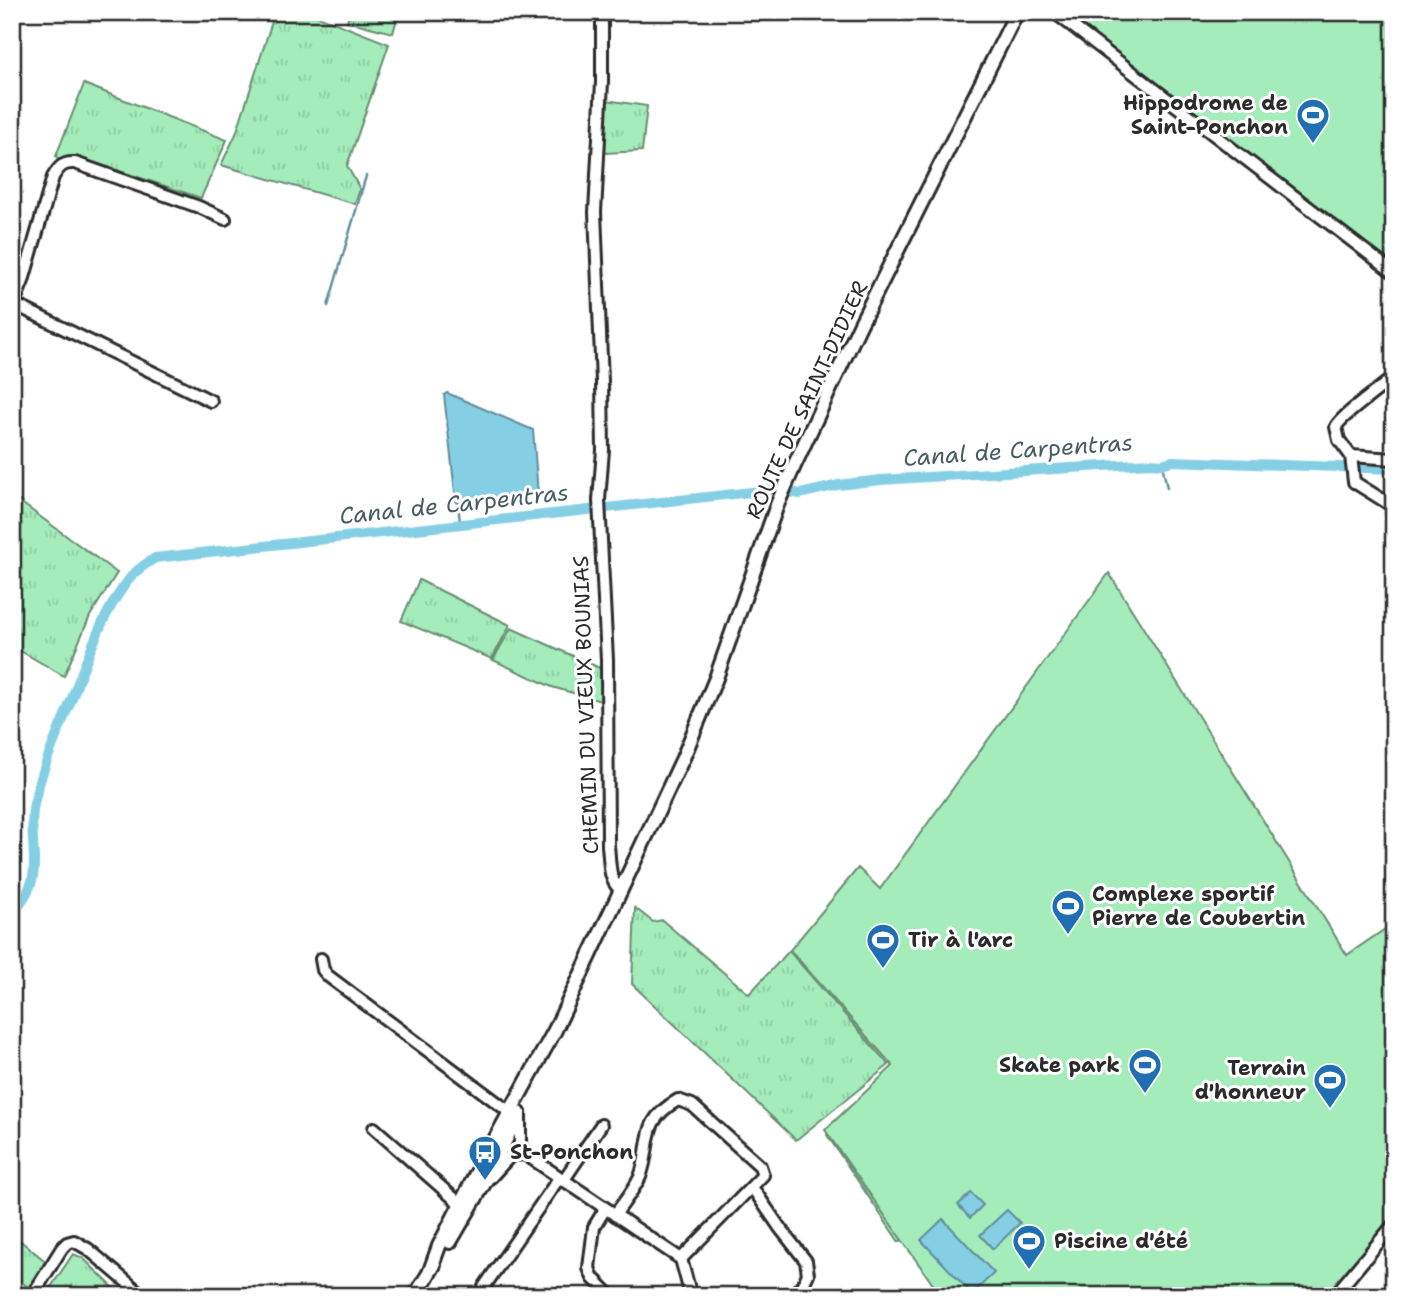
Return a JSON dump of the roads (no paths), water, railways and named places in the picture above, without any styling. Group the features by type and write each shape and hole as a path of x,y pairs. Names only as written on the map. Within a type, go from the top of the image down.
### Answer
{"main road":[{"name":"ROUTE DE SAINT-DIDIER","path":"512,1115 700,720 786,485 866,314 1017,12"},
{"path":"415,1296 430,1271 439,1247 485,1182 506,1141 512,1115"},
{"path":"465,1208 485,1158 512,1115"}],"street":[{"name":"CHEMIN DU VIEUX BOUNIAS","path":"602,12 602,82 595,212 603,450 599,500 607,660 608,846 612,876 617,888 621,890"},
{"path":"1054,12 1394,273"},
{"path":"211,401 13,306 23,281 53,177 58,167 66,162 199,206 225,219"},
{"path":"1394,377 1337,423 1339,440 1351,458 1354,482 1394,507"},
{"path":"1351,458 1394,459"},
{"path":"321,959 323,970 328,976 512,1115 521,1151"},
{"path":"611,1296 593,1278 589,1268 594,1227 638,1180 654,1118 678,1100 692,1105 760,1166 763,1175 681,1259"},
{"path":"484,1296 484,1287 601,1125"},
{"path":"374,1128 465,1208"},
{"path":"485,1158 506,1141 521,1151 681,1259 691,1296"},
{"path":"485,1182 508,1157 521,1151"},
{"path":"752,1187 806,1261 808,1274 803,1285 791,1296"},
{"path":"1334,1296 1394,1224"},
{"path":"33,1296 62,1248 74,1241 88,1249 141,1294"}],"water":[{"path":"447,393 533,430 538,494 458,503 456,501 444,395"},
{"path":"971,1193 983,1205 970,1218 958,1205"},
{"path":"1007,1210 1020,1223 993,1249 980,1235"},
{"path":"943,1219 994,1273 972,1294 921,1240"}],"waterway":[{"path":"972,88 1009,12"},
{"path":"328,306 366,176"},
{"name":"Canal de Carpentras","path":"12,916 27,892 33,875 32,814 37,790 90,651 120,592 136,572 155,558 778,489 800,494 838,485 881,480 1162,464 1172,461 1394,469"},
{"path":"1162,464 1167,488"},
{"path":"458,503 460,523"}],"place":[{"name":"Hippodrome de Saint-Ponchon","path":"1313,145"},
{"name":"Complexe sportif Pierre de Coubertin","path":"1068,936"},
{"name":"Tir à l'arc","path":"883,970"},
{"name":"Skate park","path":"1145,1095"},
{"name":"Terrain d'honneur","path":"1330,1110"},
{"name":"St-Ponchon","path":"485,1182"},
{"name":"Piscine d'été","path":"1029,1271"}]}
